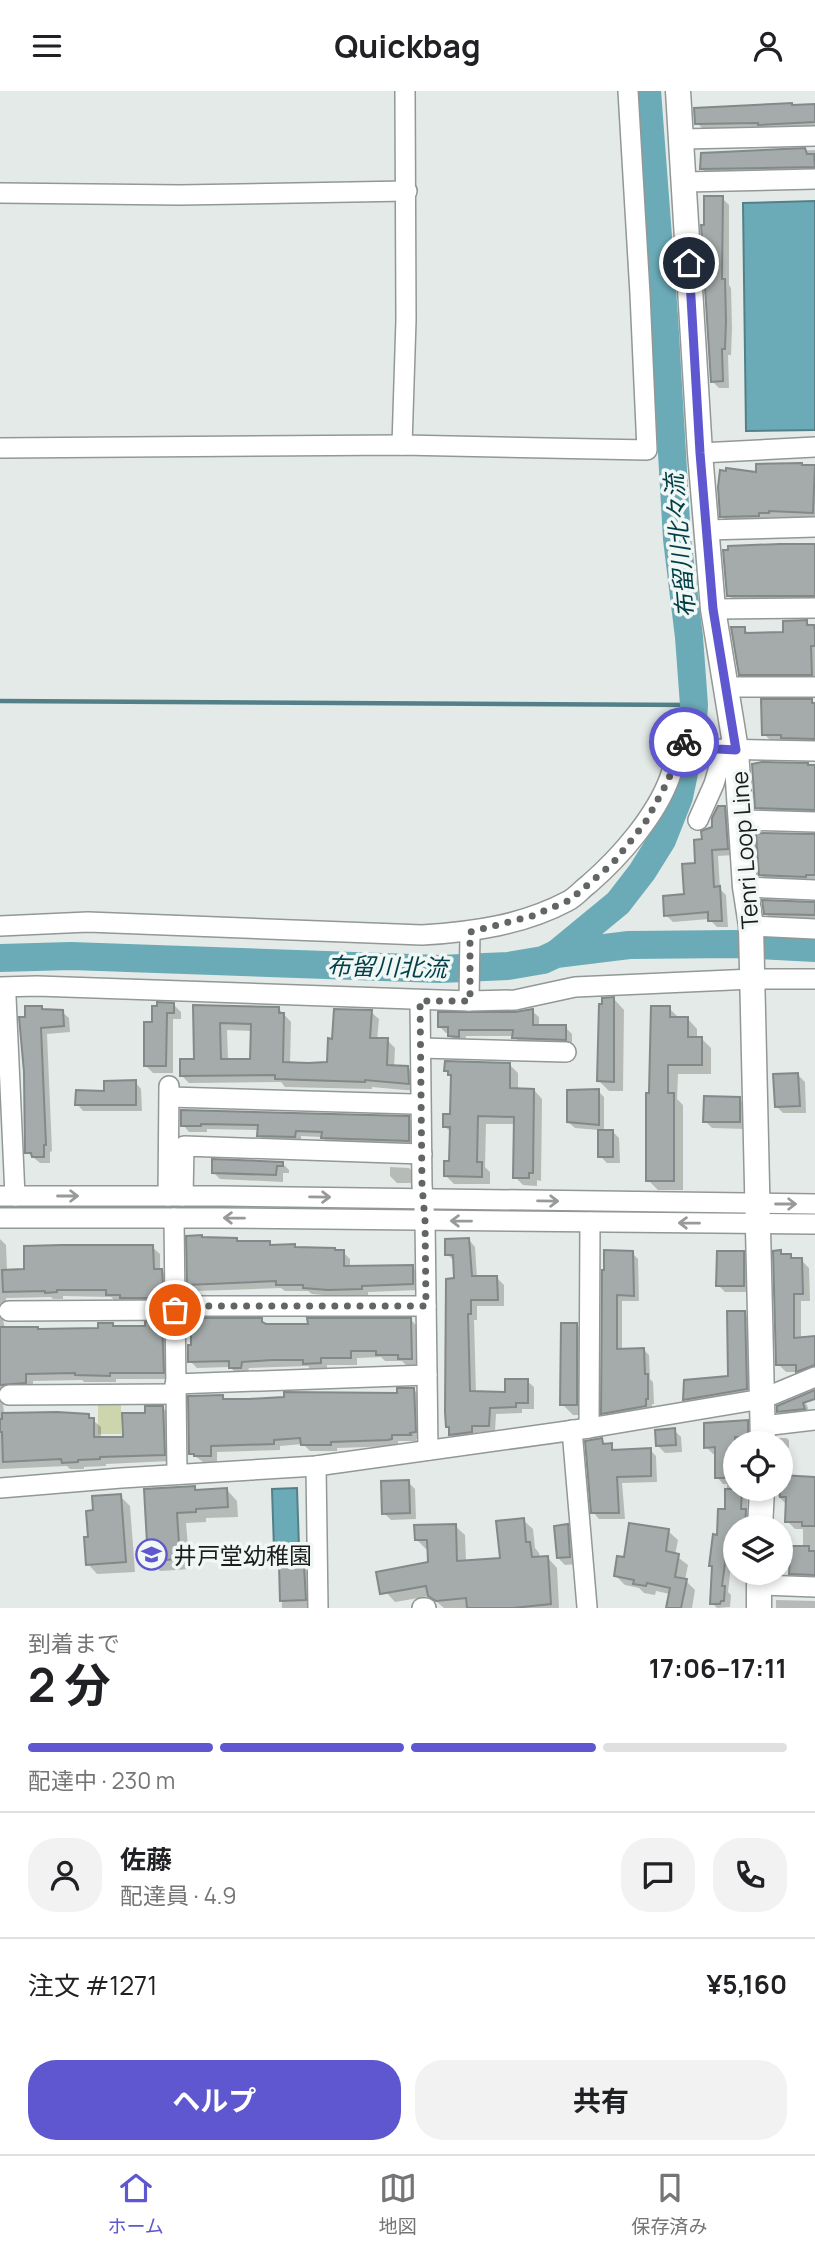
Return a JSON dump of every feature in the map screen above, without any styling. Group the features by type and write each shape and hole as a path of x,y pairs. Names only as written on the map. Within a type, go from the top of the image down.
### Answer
{"main road":[{"name":"Tenri Loop Line","path":"678,91 706,530 713,609 726,687 726,749 741,820 751,930 763,1431"}],"street":[{"path":"402,445 406,320 405,91"},
{"path":"0,448 402,445 647,450 628,91"},
{"path":"682,139 815,136"},
{"path":"685,181 815,179"},
{"path":"0,193 180,195 407,191"},
{"path":"700,453 815,447"},
{"path":"706,530 815,527"},
{"path":"713,609 815,608"},
{"path":"726,687 815,687"},
{"path":"0,926 88,922 470,935 532,916 570,900 613,863 645,823 669,779 678,740 726,749 815,751"},
{"path":"698,820 726,749"},
{"path":"741,820 815,822"},
{"path":"746,887 815,890"},
{"path":"751,930 815,929"},
{"path":"470,935 470,999"},
{"path":"815,979 753,976 575,987 515,1000 420,1001 37,986 3,992 8,1196 422,1199 756,1214 815,1224"},
{"path":"420,1001 428,1450"},
{"path":"421,1048 566,1052"},
{"path":"176,1196 169,1091 413,1104"},
{"path":"176,1196 184,1146 422,1154"},
{"path":"0,1218 174,1217 590,1222 756,1214 815,1204"},
{"path":"174,1217 177,1475"},
{"path":"587,1607 580,1429 590,1222"},
{"path":"9,1311 426,1306"},
{"path":"9,1395 427,1375"},
{"path":"0,1488 316,1467 580,1429 762,1399 815,1377"},
{"path":"777,1431 815,1420"},
{"path":"316,1467 318,1608"},
{"path":"759,1589 815,1587"},
{"path":"576,1608 600,1608"}],"green space":[{"path":"121,1402 121,1434 98,1434 98,1403"}],"water":[{"path":"815,201 815,430 746,431 743,203"},
{"path":"297,1488 299,1548 274,1549 272,1489"}],"building":[{"path":"815,104 815,122 695,124 694,108"},
{"path":"805,148 807,154 814,154 815,167 700,169 701,153"},
{"path":"704,196 723,196 722,279 725,279 726,321 725,349 722,349 723,381 711,382 701,225 704,225"},
{"path":"756,464 815,465 813,513 769,511 759,513 759,516 720,517 720,470 726,471 726,468 756,472"},
{"path":"815,544 815,596 727,596 723,550 728,550 728,546"},
{"path":"807,620 807,625 814,625 815,631 815,646 811,646 812,675 739,675 731,627 745,627 745,633 783,632 783,621"},
{"path":"761,699 812,699 812,703 815,703 815,739 762,735"},
{"path":"762,762 815,765 815,810 755,808 752,764"},
{"path":"718,806 725,806 728,849 712,850 714,887 720,886 722,921 708,921 708,912 664,916 663,896 684,894 682,864 695,863 694,840 702,839 701,831 712,827 712,818"},
{"path":"756,833 815,834 815,875 759,875"},
{"path":"762,900 815,902 815,915 764,914"},
{"path":"614,997 614,1082 597,1081 599,1004 602,1004 602,998"},
{"path":"157,1002 174,1003 174,1013 167,1013 166,1066 144,1066 144,1022 152,1022 152,1006 157,1006"},
{"path":"193,1005 279,1007 279,1013 284,1013 283,1062 308,1063 327,1062 328,1038 332,1039 334,1009 372,1010 370,1038 388,1038 387,1065 408,1066 409,1084 365,1080 275,1079 275,1075 180,1076 180,1059 194,1059","holes":["220,1023 251,1024 250,1059 221,1059"]},
{"path":"25,1006 63,1010 64,1026 41,1028 46,1145 44,1157 32,1157 31,1153 25,1153 24,1072 19,1017 25,1017"},
{"path":"651,1006 670,1006 670,1017 688,1017 688,1037 702,1037 702,1065 668,1065 668,1093 674,1093 674,1181 646,1181 646,1093 649,1093"},
{"path":"533,1009 533,1025 566,1025 566,1040 512,1038 513,1030 459,1030 459,1037 448,1036 448,1027 438,1027 438,1012 515,1012"},
{"path":"445,1061 510,1063 510,1088 534,1089 533,1173 529,1173 529,1178 513,1178 514,1117 478,1116 477,1162 482,1162 482,1177 444,1176 444,1161 449,1161 450,1127 443,1127 443,1114 450,1114 451,1075 444,1071"},
{"path":"798,1073 800,1106 775,1107 773,1074"},
{"path":"136,1080 136,1105 75,1105 76,1090 104,1091 104,1081"},
{"path":"599,1089 599,1125 567,1122 567,1090"},
{"path":"704,1096 740,1097 740,1122 703,1122"},
{"path":"181,1110 409,1116 409,1141 321,1138 322,1132 296,1131 295,1137 257,1136 258,1125 181,1126"},
{"path":"598,1130 613,1130 613,1157 598,1157"},
{"path":"212,1159 283,1162 283,1166 277,1166 276,1175 212,1173"},
{"path":"186,1236 237,1238 237,1241 270,1241 270,1245 295,1244 295,1247 335,1248 344,1250 344,1266 413,1265 413,1284 328,1290 303,1288 303,1285 276,1285 276,1281 187,1285"},
{"path":"469,1238 472,1276 497,1276 498,1300 471,1300 471,1314 468,1314 470,1391 505,1392 505,1379 528,1379 528,1403 516,1403 516,1407 490,1408 489,1426 472,1426 472,1432 449,1435 445,1412 446,1279 454,1278 453,1255 445,1255 445,1239"},
{"path":"153,1245 154,1269 162,1269 163,1287 158,1287 158,1298 120,1298 120,1295 106,1295 106,1290 3,1292 2,1270 24,1269 24,1246"},
{"path":"604,1250 633,1251 634,1296 617,1295 617,1349 644,1348 648,1399 646,1406 601,1414 602,1270"},
{"path":"781,1250 781,1254 791,1254 791,1258 802,1258 803,1294 794,1294 794,1338 815,1336 815,1365 796,1372 796,1365 776,1365 773,1251"},
{"path":"717,1251 744,1251 744,1286 716,1286"},
{"path":"727,1311 745,1311 747,1389 683,1400 684,1380 728,1376"},
{"path":"191,1318 262,1318 262,1322 266,1324 308,1324 307,1318 411,1318 412,1359 398,1359 398,1355 376,1355 376,1351 351,1351 351,1358 321,1358 321,1363 272,1360 242,1362 241,1368 229,1368 229,1361 188,1362"},
{"path":"145,1322 162,1322 164,1373 110,1373 110,1376 75,1373 26,1374 26,1383 0,1385 0,1327 98,1328 98,1323 145,1326"},
{"path":"561,1323 577,1323 577,1405 560,1405"},
{"path":"397,1388 414,1388 416,1432 410,1433 411,1435 392,1435 392,1439 388,1440 331,1442 331,1445 301,1445 300,1438 274,1440 274,1444 211,1446 211,1456 189,1454 188,1396 223,1395 223,1399 249,1399 284,1397 284,1392 397,1393"},
{"path":"815,1390 815,1399 803,1403 805,1409 777,1412 777,1406"},
{"path":"145,1406 163,1406 165,1455 100,1457 62,1463 61,1459 3,1462 0,1432 2,1413 89,1414 89,1418 94,1418 94,1437 123,1437 122,1413 145,1413"},
{"path":"748,1420 748,1431 723,1431 723,1478 715,1478 715,1447 704,1448 704,1423"},
{"path":"675,1428 676,1445 656,1446 655,1430"},
{"path":"602,1438 603,1444 612,1443 612,1450 651,1448 651,1476 617,1477 619,1513 591,1513 585,1441"},
{"path":"793,1476 815,1477 815,1526 802,1526 802,1522 793,1522 793,1515 785,1515 786,1501 793,1501"},
{"path":"409,1480 410,1513 382,1514 381,1481"},
{"path":"195,1486 195,1490 227,1488 228,1507 177,1513 180,1559 148,1561 144,1489"},
{"path":"121,1494 126,1562 86,1565 86,1511 93,1510 92,1496"},
{"path":"725,1501 741,1501 741,1509 746,1509 746,1515 723,1515 724,1601 710,1604 712,1566 709,1566 713,1534 717,1535 718,1509 725,1509"},
{"path":"524,1518 526,1542 530,1542 532,1557 548,1556 551,1604 513,1608 467,1608 466,1598 436,1601 428,1596 426,1586 380,1594 376,1572 428,1562 427,1540 415,1540 414,1525 456,1524 457,1561 500,1558 496,1521"},
{"path":"629,1523 669,1529 666,1551 679,1554 675,1577 687,1579 681,1608 666,1608 670,1588 647,1583 646,1586 633,1584 634,1580 614,1576 617,1556 624,1557"},
{"path":"568,1524 570,1557 557,1558 554,1526"},
{"path":"793,1546 809,1546 809,1551 815,1551 815,1575 793,1574"},
{"path":"279,1566 304,1566 306,1600 280,1601"}],"waterway":[{"name":"布留川北々流","path":"556,954 618,903 662,840 679,797 692,735 694,705 677,539 647,91"},
{"path":"0,701 694,705"},
{"name":"布留川北流","path":"0,958 71,956 440,969 508,966 543,960 556,954 629,945 735,944 815,948"}],"way so far":[{"path":"175,1310 175,1306 426,1306 420,1001 470,1001 470,932 532,916 570,900 613,863 645,823 669,779 678,740 684,742"}],"place":[{"name":"井戸堂幼稚園","path":"151,1555"}],"route":[{"path":"684,742 736,750 713,609 700,453 689,263"}]}
